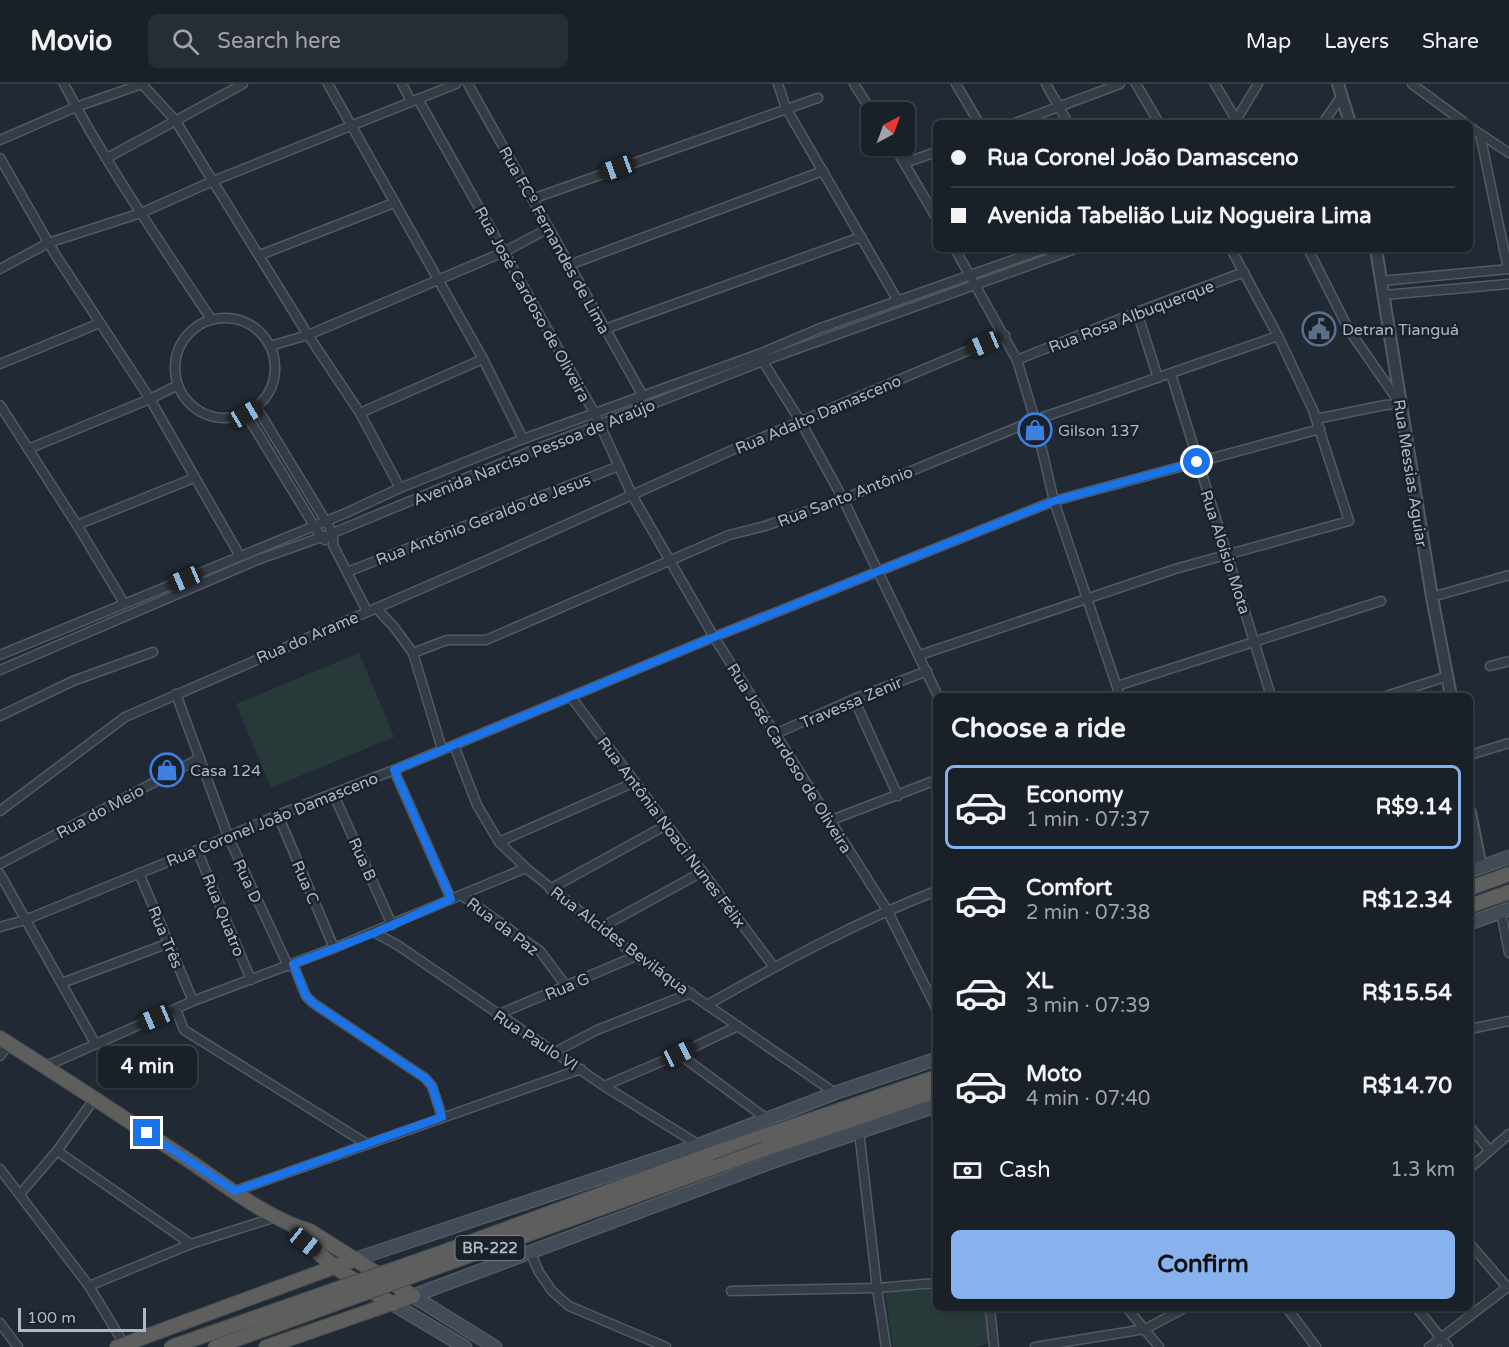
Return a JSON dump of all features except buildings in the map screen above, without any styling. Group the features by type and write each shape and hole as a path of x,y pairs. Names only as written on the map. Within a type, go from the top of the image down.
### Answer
{"highway":[{"path":"1473,887 1509,874"},
{"path":"1473,905 1509,892"},
{"path":"4,1041 235,1191 293,1226 310,1231 413,1296"},
{"name":"BR-222","path":"171,1347 443,1252 704,1150 933,1078"},
{"name":"BR-222","path":"215,1347 765,1149 933,1092"},
{"path":"293,1226 305,1242 335,1266 393,1304"},
{"path":"121,1346 356,1259"},
{"name":"BR-222","path":"266,1347 413,1296"}],"main road":[{"path":"1476,869 1509,857"},
{"path":"1473,922 1505,911"},
{"path":"356,1259 704,1150 767,1119 933,1060"},
{"name":"BR-222","path":"413,1296 859,1131 933,1107"},
{"path":"413,1296 495,1347"},
{"path":"393,1304 465,1347"}],"street":[{"path":"64,84 141,213 211,319"},
{"path":"0,140 76,107 142,84 175,120 308,335 360,413 400,488"},
{"path":"107,158 243,84"},
{"path":"328,84 483,358 523,439"},
{"name":"Rua José Cardoso de Oliveira","path":"402,84 414,100 504,252 595,414 632,495 670,561 714,637 887,910 933,1002"},
{"path":"0,269 48,243 141,213 456,84"},
{"name":"Rua FCº Fernandes de Lima","path":"468,84 643,396"},
{"path":"778,84 786,108 898,301"},
{"path":"854,84 866,102"},
{"path":"956,84 977,120"},
{"path":"1047,84 1066,120"},
{"path":"1023,120 1120,84"},
{"path":"1136,84 1157,120"},
{"path":"1215,84 1236,120"},
{"path":"1238,120 1258,84"},
{"path":"1338,84 1349,120"},
{"path":"1412,84 1461,120"},
{"path":"1325,120 1341,97"},
{"path":"532,199 818,98"},
{"path":"1476,134 1509,153"},
{"path":"1381,281 1509,268 1476,134"},
{"path":"905,163 933,153"},
{"path":"900,156 933,212"},
{"path":"0,158 48,243 150,399 240,556"},
{"path":"569,265 823,171"},
{"path":"260,255 394,203"},
{"path":"270,346 308,335 504,252 549,228"},
{"path":"605,329 861,237"},
{"path":"957,252 1017,360 1035,420 1054,501 1119,693"},
{"name":"Avenida Narciso Pessoa de Araújo","path":"0,670 257,560 333,533 761,358 972,280 1037,252"},
{"name":"Avenida Narciso Pessoa de Araújo","path":"0,655 523,439 643,396 761,358 818,329 898,301 1065,252"},
{"path":"920,655 1175,569 1349,521 1316,419 1278,336 1233,252"},
{"path":"1310,252 1349,330 1399,403 1316,419"},
{"name":"Rua Messias Aguiar","path":"1376,252 1399,403 1451,693"},
{"name":"Rua Rosa Albuquerque","path":"1017,360 1244,272"},
{"path":"1434,276 1436,291"},
{"path":"1398,279 1399,294"},
{"path":"1384,295 1509,284"},
{"path":"1137,312 1158,378"},
{"path":"211,319 239,320 252,325 270,346 275,366 273,386 257,408 246,414 229,419 214,418 200,412 189,403 175,377 174,362 178,348 186,335 211,319"},
{"path":"0,364 100,323"},
{"name":"Rua Adalto Damasceno","path":"632,495 1005,335"},
{"name":"Rua Santo Antônio","path":"413,653 447,640 486,640 729,536 843,500 1035,420 1278,336"},
{"path":"360,413 483,358"},
{"path":"761,358 801,422 843,500 938,693"},
{"name":"Rua Aloísio Mota","path":"1171,374 1270,693"},
{"path":"28,449 150,399 178,385"},
{"path":"0,405 78,525 124,603"},
{"path":"257,408 326,520 333,533 333,545 367,611"},
{"path":"246,414 321,537 333,545"},
{"name":"Rua Coronel João Damasceno","path":"0,927 25,920 197,850 278,814 394,770 714,637 1054,501 1320,429"},
{"name":"Rua Antônio Geraldo de Jesus","path":"347,572 619,466"},
{"path":"78,525 194,478"},
{"name":"Rua do Arame","path":"0,812 125,717 632,495"},
{"path":"1432,597 1509,575"},
{"path":"1117,686 1381,601"},
{"path":"376,608 394,627 413,653 442,749"},
{"path":"0,716 73,681 153,652"},
{"path":"1490,666 1509,661"},
{"name":"Travessa Zenir","path":"776,734 854,699 927,671"},
{"path":"1395,693 1448,676"},
{"name":"Rua D","path":"176,694 228,837 306,996 430,1083 442,1117"},
{"name":"Rua Antônia Noaci Nunes Félix","path":"571,697 774,967"},
{"path":"854,699 898,796"},
{"path":"1473,754 1509,743"},
{"name":"Rua Alcides Beviláqua","path":"454,745 477,805 499,842 526,868 636,956 835,1093"},
{"name":"Rua do Meio","path":"0,864 200,758"},
{"path":"394,770 451,899"},
{"path":"830,821 933,781"},
{"path":"499,842 635,782"},
{"name":"Rua B","path":"333,793 392,925"},
{"name":"Rua C","path":"278,814 334,948"},
{"path":"550,888 668,824"},
{"path":"1473,840 1476,869"},
{"name":"Rua Quatro","path":"197,850 251,980"},
{"path":"44,1066 193,1001 374,933 526,868"},
{"path":"600,928 702,872"},
{"name":"Rua Três","path":"139,873 193,1001"},
{"path":"0,874 95,1043"},
{"path":"707,1005 774,967 887,910 933,892"},
{"name":"Rua da Paz","path":"461,895 540,951 566,986"},
{"path":"1505,911 1509,953"},
{"name":"Rua Paulo VI","path":"374,933 399,946 497,1015 704,1150"},
{"path":"62,983 169,943"},
{"name":"Rua G","path":"497,1015 636,956"},
{"path":"555,1052 597,1030 691,993"},
{"path":"176,1009 184,1030 367,1144"},
{"path":"1473,1028 1509,1021"},
{"path":"604,1086 738,1026"},
{"path":"0,1056 4,1041"},
{"path":"679,1054 767,1119"},
{"path":"235,1191 582,1070"},
{"path":"20,1194 57,1151 94,1098"},
{"path":"859,1131 886,1347"},
{"path":"1473,1131 1489,1150"},
{"path":"1473,1165 1509,1134"},
{"path":"57,1151 191,1244"},
{"path":"0,1169 89,1286 121,1346"},
{"path":"89,1286 191,1244 277,1217"},
{"path":"1429,1347 1508,1286 1473,1247"},
{"path":"530,1252 539,1272 552,1291 569,1306 666,1347"},
{"path":"731,1291 877,1288 933,1282"},
{"path":"990,1311 994,1347"},
{"path":"1129,1311 1159,1347"},
{"path":"1035,1347 1144,1329 1179,1311"},
{"path":"1289,1311 1316,1347"},
{"path":"1419,1311 1448,1347"},
{"path":"0,1323 18,1347"}],"green space":[{"path":"359,653 394,737 271,788 236,704"},
{"path":"933,1285 933,1311 988,1311 989,1340 982,1346 975,1347 893,1347 885,1294 894,1289"}],"place":[{"name":"Detran Tianguá","path":"1319,329"},
{"name":"Gilson 137","path":"1035,430"},
{"name":"Casa 124","path":"167,770"}],"route":[{"path":"147,1133 235,1191 442,1117 430,1083 309,1000 293,964 374,933 451,899 394,770 714,637 1054,501 1197,462"}]}
